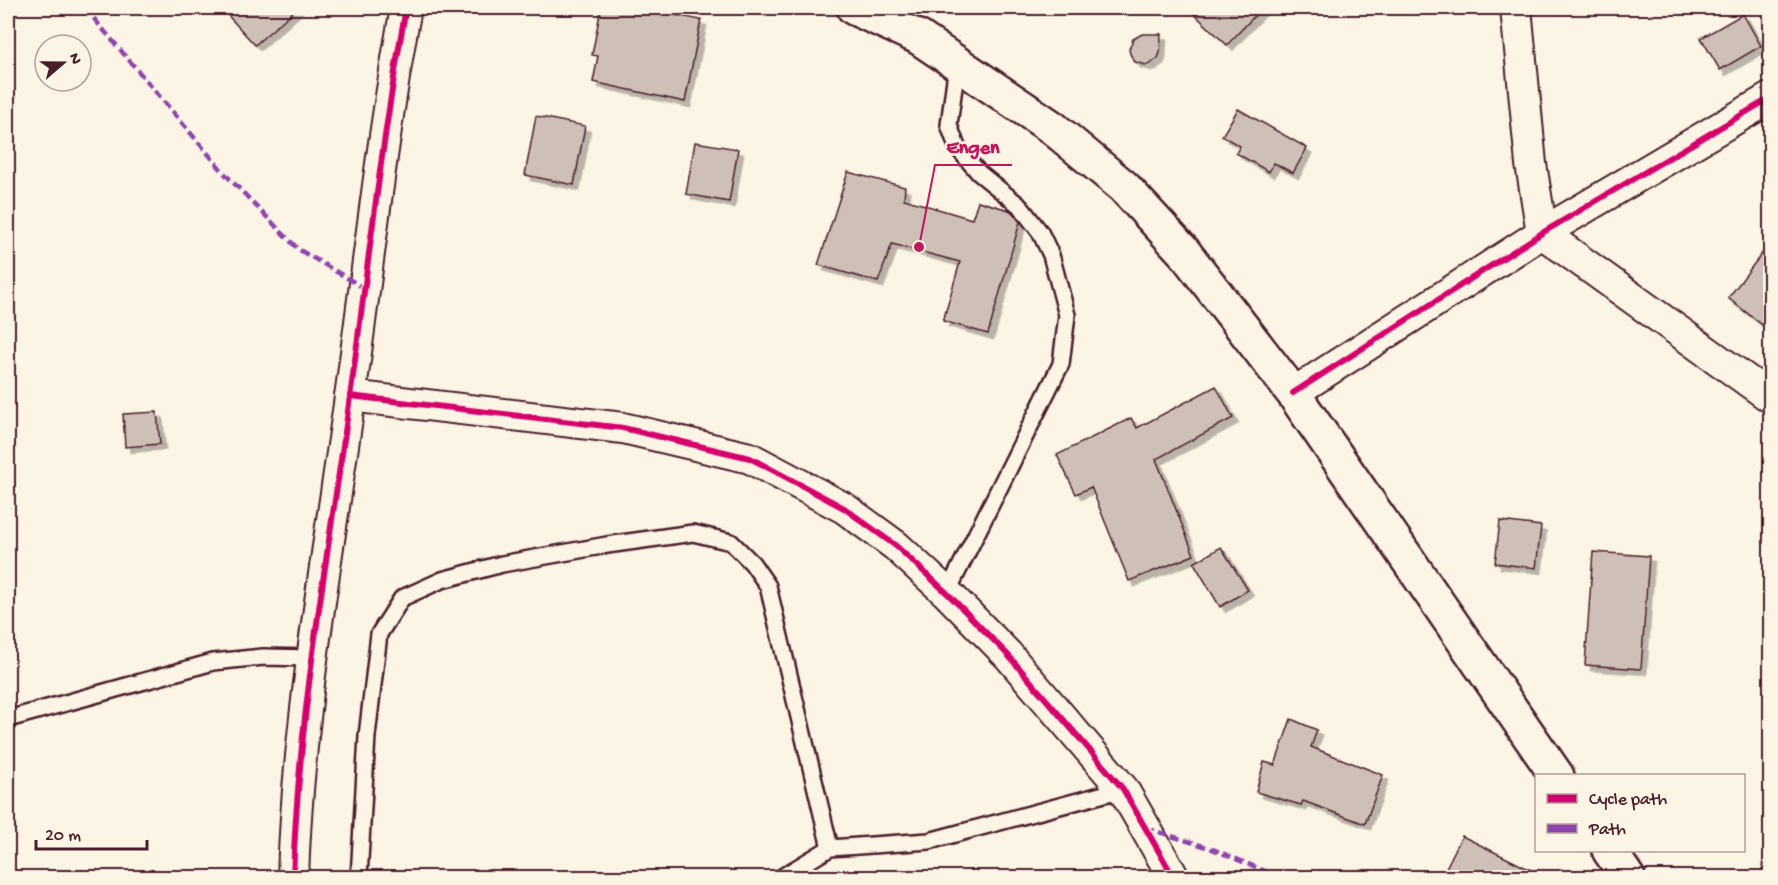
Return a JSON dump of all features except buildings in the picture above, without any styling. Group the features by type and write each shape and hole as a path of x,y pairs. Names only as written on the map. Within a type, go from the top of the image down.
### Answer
{"main road":[{"path":"854,8 918,37 1053,128 1124,187 1184,252 1293,393 1556,774"},
{"path":"1610,852 1628,878"}],"street":[{"path":"293,878 294,836 312,658 391,88 406,8"},
{"path":"1516,8 1531,164 1542,232 1770,397"},
{"path":"1293,393 1542,232 1770,98"},
{"path":"350,396 623,428 750,458 844,508 896,546 947,593 1008,655 1123,789 1174,878"}],"lane":[{"path":"947,593 1061,364 1067,315 1051,255 1040,232 1020,206 979,174 957,147 949,125 957,63"},
{"path":"359,878 367,736 379,634 402,598 442,580 502,564 607,545 693,533 731,542 752,563 768,586 830,848"},
{"path":"8,719 213,662 263,657 312,658"},
{"path":"780,878 830,848 929,840 1123,789"}],"marked path":[{"path":"85,8 226,175 298,249 364,288"},
{"path":"1146,828 1210,848 1281,878"}],"cycle path":[{"path":"293,878 307,697 382,153 406,8"},
{"path":"1293,393 1542,233 1770,98"},
{"path":"350,396 623,428 750,458 844,508 896,546 947,593 1008,655 1123,789 1174,878"}],"place":[{"name":"Engen","path":"919,247"}]}
